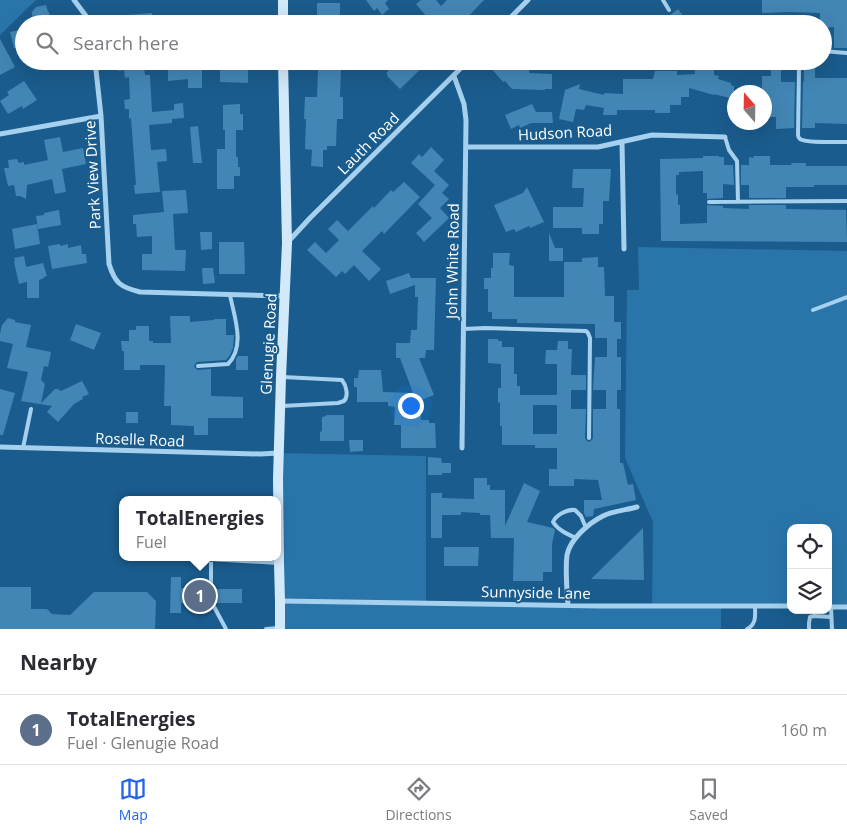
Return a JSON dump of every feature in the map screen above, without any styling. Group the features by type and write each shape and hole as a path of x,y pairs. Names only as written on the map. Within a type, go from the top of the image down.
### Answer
{"street":[{"path":"74,0 85,15"},
{"path":"282,0 283,15"},
{"path":"513,15 528,0"},
{"name":"Park View Drive","path":"96,70 101,116 109,264 114,278 119,285 140,292 230,295"},
{"name":"Glenugie Road","path":"279,496 280,406 287,243 283,70"},
{"name":"Lauth Road","path":"287,243 460,70"},
{"name":"John White Road","path":"454,76 464,104 466,120 462,448"},
{"path":"0,134 101,116"},
{"name":"Hudson Road","path":"466,147 598,146 652,135 724,137"},
{"path":"622,142 624,249"},
{"path":"230,295 285,296"},
{"name":"Roselle Road","path":"0,447 279,453"},
{"path":"568,605 567,556 570,545 586,528 602,517 637,507"},
{"name":"Glenugie Road","path":"279,563 280,628"},
{"name":"Sunnyside Lane","path":"280,601 787,606"},
{"path":"832,607 847,607"}],"lane":[{"path":"662,0 669,10"},
{"path":"832,52 847,53"},
{"path":"799,70 799,138 809,141 847,142"},
{"path":"724,137 729,150 737,161 738,202"},
{"path":"709,202 847,201"},
{"path":"198,366 228,364 234,357 237,330 230,295"},
{"path":"813,310 847,297"},
{"path":"463,329 586,331 590,338 589,438"},
{"path":"280,406 338,403 344,402 347,397 345,383 342,380 281,377"},
{"path":"22,448 30,409"},
{"path":"576,538 555,526 553,522 555,517 568,510 575,510 581,516 586,528"},
{"path":"211,561 211,589"},
{"path":"252,561 279,563"},
{"path":"212,603 226,629"},
{"path":"747,629 755,621 755,606"},
{"path":"831,614 832,629"},
{"path":"809,629 809,619 812,617 831,617"},
{"path":"266,629 280,628"}],"shaded area":[{"path":"0,0 36,0 21,15 15,15 15,20 0,35"},
{"path":"638,247 847,251 847,607 832,607 832,524 787,524 787,606 721,605 721,629 279,629 281,496 278,496 278,453 426,456 426,604 652,606 653,522 625,458 627,290 639,290"}],"building":[{"path":"366,0 388,0 385,3 389,9 382,15 377,8 374,11"},
{"path":"421,0 436,0 441,6 447,0 484,0 470,15 425,15 416,4"},
{"path":"762,0 847,0 847,48 834,48 832,15 790,12 762,13"},
{"path":"317,3 340,3 340,15 317,15"},
{"path":"46,5 50,15 32,15 36,7"},
{"path":"678,9 682,15 670,15"},
{"path":"152,13 152,15 127,15"},
{"path":"15,31 15,48 14,48 10,32"},
{"path":"0,39 15,67 0,75"},
{"path":"124,70 144,70 145,75 150,75 152,112 174,110 174,104 183,103 184,118 172,119 172,123 149,125 151,150 166,149 167,161 157,162 160,192 135,194 131,118 129,119 129,109 125,109 124,100 130,99 129,77 125,78"},
{"path":"168,70 202,70 202,88 188,88 188,79 168,81"},
{"path":"220,70 248,70 248,83 220,82"},
{"path":"318,70 341,70 340,97 343,97 343,119 337,119 336,146 327,146 327,150 323,150 323,167 311,166 312,150 305,149 305,97 317,97"},
{"path":"389,70 420,70 400,89 386,73"},
{"path":"493,70 529,70 529,73 552,74 552,89 512,89 505,81 503,82"},
{"path":"695,70 714,70 714,75 719,76 718,79 731,83 731,85 727,85 727,97 689,88 689,97 681,97 681,105 670,105 670,113 655,113 655,110 617,110 617,115 603,115 604,108 586,105 584,110 576,109 573,122 559,119 565,90 580,84 579,89 604,95 604,93 623,94 623,79 653,79 655,71 677,71 677,75 695,74"},
{"path":"771,70 781,70 781,82 795,82 794,128 776,129 776,117 772,117 772,85 762,85 762,76 771,76"},
{"path":"804,70 815,70 815,78 847,78 847,124 815,123 815,128 802,128"},
{"path":"24,81 37,100 23,109 22,106 8,114 0,101 9,95 7,92"},
{"path":"240,104 240,114 243,114 243,130 236,130 236,157 238,157 240,176 234,176 234,189 217,189 217,149 225,149 223,105"},
{"path":"532,104 536,112 552,112 553,123 531,123 520,128 519,125 511,129 505,115"},
{"path":"198,126 202,163 193,163 190,127"},
{"path":"60,137 63,152 83,148 86,164 62,169 66,192 55,194 52,179 27,185 26,199 16,196 14,185 8,186 4,168 9,168 8,160 17,159 19,163 24,162 24,165 48,160 44,140"},
{"path":"431,147 444,160 434,171 449,185 442,193 449,199 440,208 449,218 424,242 416,233 432,218 418,204 435,185 411,163 419,154 422,157"},
{"path":"703,156 724,157 724,165 733,165 734,185 723,184 723,198 707,199 707,193 703,193 703,171 679,172 679,175 676,175 676,195 678,194 678,205 680,205 680,224 707,223 707,205 749,209 749,205 786,205 786,209 846,210 847,242 661,241 660,159 703,158"},
{"path":"754,156 770,156 770,165 806,163 806,166 847,166 847,185 786,187 786,198 749,198 749,185 741,185 741,165 749,165 749,157 753,158"},
{"path":"573,169 611,169 609,201 603,201 603,224 599,224 599,234 582,234 582,228 553,228 553,207 583,207 584,188 572,188"},
{"path":"404,182 420,197 384,234 382,231 362,251 381,269 369,281 354,265 345,274 342,271 336,277 307,250 315,242 326,253 339,240 328,229 337,220 348,231 391,190 393,192"},
{"path":"527,187 544,222 516,232 514,229 506,232 494,205 523,193"},
{"path":"186,190 188,213 173,214 175,250 186,250 185,271 142,270 142,254 152,254 152,236 137,237 136,224 133,224 133,215 164,212 162,191"},
{"path":"59,210 61,225 38,229 36,216"},
{"path":"37,224 40,244 15,249 12,229"},
{"path":"200,232 212,232 212,249 201,250"},
{"path":"549,233 555,248 563,248 563,261 549,261"},
{"path":"219,242 244,242 245,274 219,274"},
{"path":"60,244 60,246 68,244 68,248 81,245 82,254 86,254 87,263 52,269 48,246"},
{"path":"493,253 510,253 509,265 514,266 514,297 564,297 564,262 582,262 582,258 598,257 598,267 604,267 605,296 614,296 614,322 621,322 621,339 617,339 617,357 621,357 621,390 617,390 617,409 620,409 620,463 623,463 628,485 633,484 636,500 594,509 593,516 586,517 584,513 584,500 602,500 598,480 574,479 574,486 549,486 549,469 557,469 557,448 535,448 535,445 502,445 500,402 498,403 498,388 501,388 501,364 488,363 488,339 502,341 502,347 514,347 514,374 517,374 517,386 520,386 520,395 557,395 557,364 545,364 546,350 557,350 558,341 568,341 568,349 572,349 571,375 586,375 586,390 571,390 571,409 586,409 585,438 589,442 593,438 593,409 606,409 606,390 593,390 595,357 607,357 607,338 595,338 595,324 517,323 517,319 492,319 492,312 488,312 488,289 484,289 484,278 491,278 491,268 493,268","holes":["533,405 557,405 557,434 533,434"]},
{"path":"24,256 26,267 43,263 47,276 39,280 39,298 27,298 27,282 19,284 14,258"},
{"path":"202,268 213,268 215,283 203,284"},
{"path":"409,273 411,278 436,278 434,350 426,350 425,358 419,358 434,395 421,400 421,420 429,420 429,423 435,423 436,448 401,448 401,425 394,425 395,407 388,406 388,402 357,402 357,387 354,387 354,378 358,378 359,370 381,370 383,392 413,393 400,358 396,358 396,343 410,343 411,330 417,330 418,297 415,297 415,285 390,294 386,281"},
{"path":"170,316 190,316 190,322 226,319 226,335 234,335 233,348 230,355 226,360 197,362 194,367 198,370 211,369 211,396 243,397 243,418 208,418 208,435 194,435 194,426 171,425 171,406 164,406 165,365 140,365 140,370 124,370 124,351 122,351 121,341 129,341 129,330 136,330 136,326 149,326 149,341 153,341 153,343 171,343"},
{"path":"8,318 15,320 15,322 31,325 26,347 51,352 48,367 44,366 41,380 45,384 41,403 55,389 61,391 82,381 89,394 74,404 58,422 47,412 52,406 21,401 28,372 7,368 13,344 0,341 2,325"},
{"path":"76,324 101,333 94,350 70,340"},
{"path":"238,356 248,356 248,370 236,370 236,359"},
{"path":"0,389 15,393 3,435 0,435"},
{"path":"126,412 138,412 138,423 126,423"},
{"path":"326,415 344,415 344,441 320,441 322,417"},
{"path":"349,440 363,440 363,451 350,452"},
{"path":"428,457 441,458 442,463 451,463 451,473 428,475"},
{"path":"474,478 487,478 487,485 490,485 490,490 505,490 505,526 524,483 540,491 527,522 555,530 552,544 552,572 543,572 543,581 513,581 514,538 491,538 490,515 461,512 461,515 442,515 442,538 431,538 431,493 442,493 442,498 474,499"},
{"path":"643,528 644,580 591,579"},
{"path":"444,547 479,547 478,566 444,566"},
{"path":"171,577 181,577 181,588 207,589 211,593 215,589 242,589 242,603 216,603 212,599 208,603 181,603 181,613 170,613"},
{"path":"0,587 31,587 31,609 47,609 52,614 70,615 94,592 147,592 156,601 155,629 0,629"}],"place":[{"name":"TotalEnergies","path":"200,596"}]}
